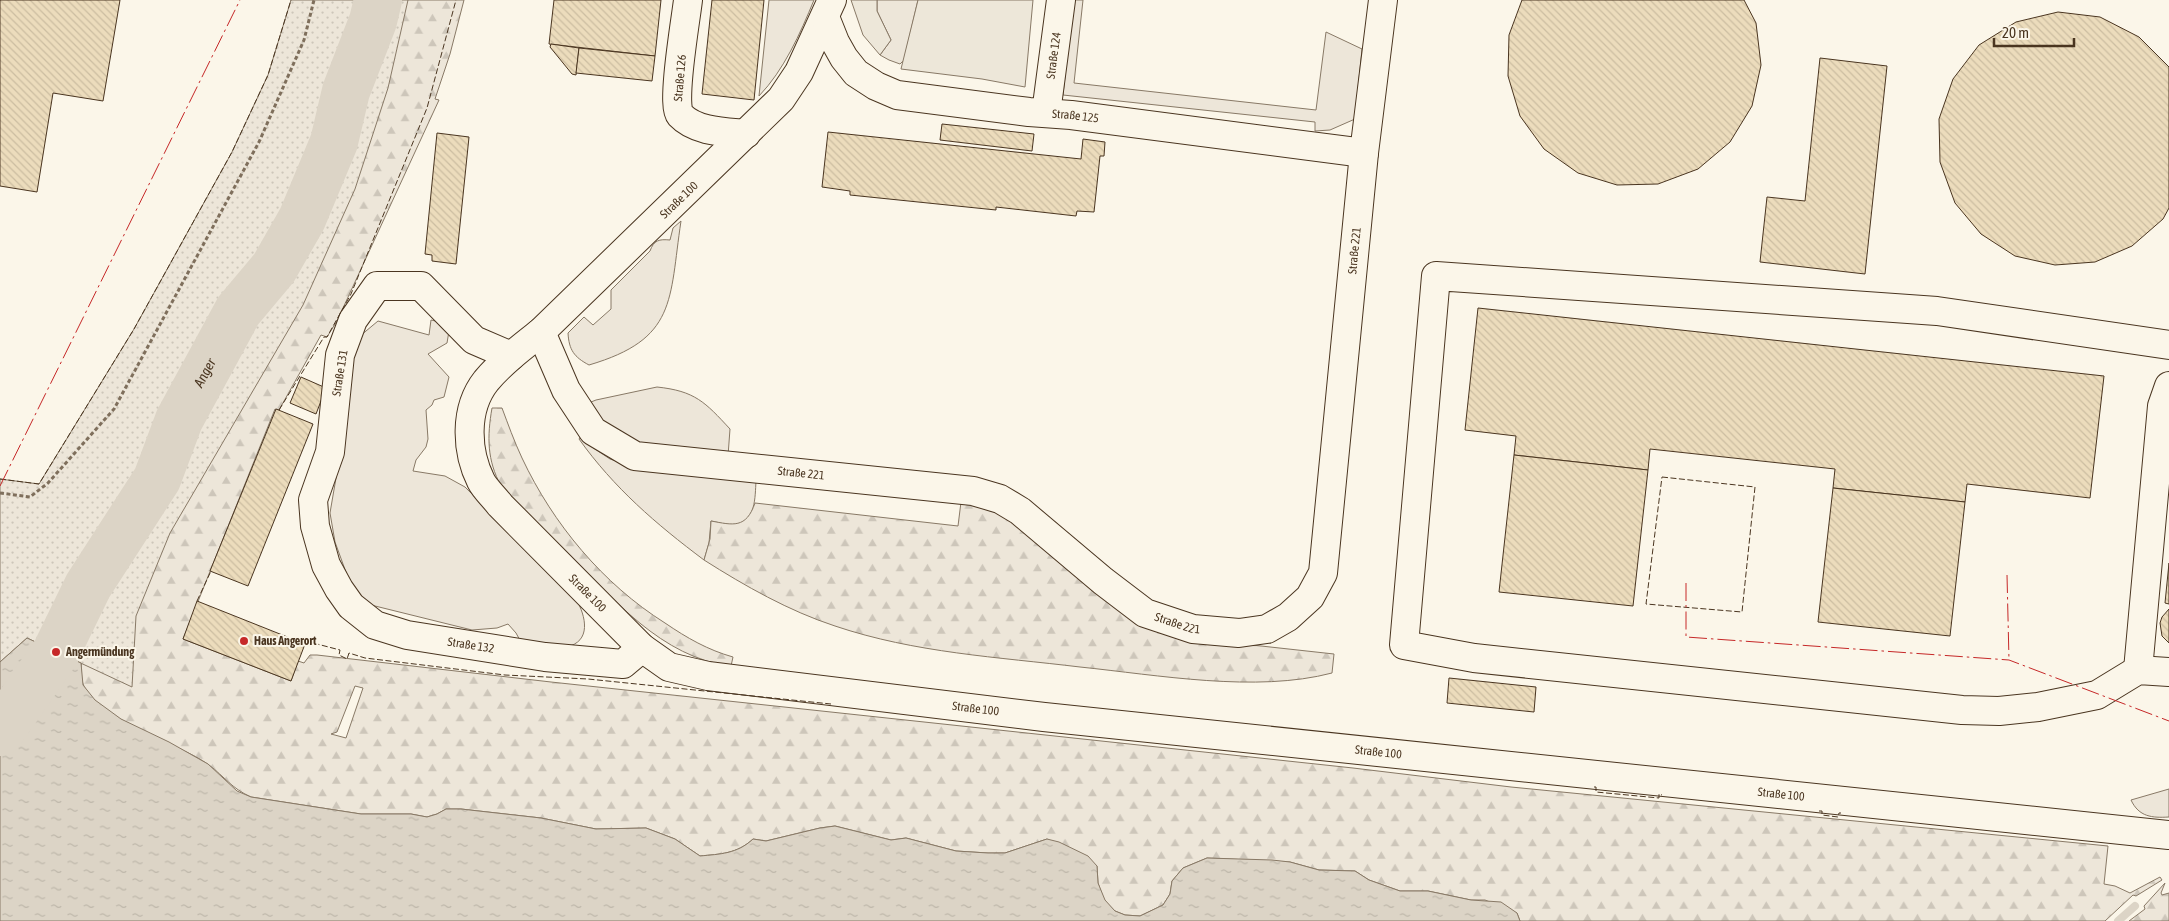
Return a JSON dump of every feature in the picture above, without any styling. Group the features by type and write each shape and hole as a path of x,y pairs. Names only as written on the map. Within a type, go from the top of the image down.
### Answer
{"street":[{"name":"Straße 126","path":"688,0 677,93 678,114 688,122 705,129 746,134"},
{"name":"Straße 124","path":"1046,113 1061,0"},
{"name":"Straße 221","path":"541,332 566,390 593,431 635,456 973,491 1000,499 1020,512 1145,613 1193,629 1239,632 1267,628 1288,616 1310,598 1323,573 1364,153 1382,0"},
{"name":"Straße 100","path":"829,8 799,72 781,99 541,332 511,356 484,383 475,403 469,426 471,456 481,482 522,529 642,648 669,667 708,676 1044,717 2169,835"},
{"name":"Straße 125","path":"829,8 835,42 844,58 856,73 876,86 897,95 1364,153"},
{"path":"2169,345 1937,311 1436,276 1404,645 1474,658 1962,710 1999,711 2038,706 2097,695 2138,670 2169,672"},
{"name":"Straße 131","path":"326,565 315,526 313,500 330,452 340,355 353,320 377,286 421,286 474,340 511,356"},
{"path":"2138,670 2162,406 2169,386"},
{"name":"Straße 132","path":"326,565 338,589 351,606 375,625 407,635 544,657 623,664 642,648"}],"path":[{"path":"0,493 30,497 48,483 114,409 259,142 304,40 314,0"}],"green space":[{"path":"291,0 408,0 388,88 355,189 303,305 170,533 136,616 132,687 27,638 0,662 0,479 39,484 134,329 232,152 268,75"},
{"path":"396,0 464,0 450,54 435,99 439,100 337,321 327,337 321,335 279,410 275,409 183,639 291,681 298,661 304,663 310,655 317,655 1353,768 1511,787 2108,846 2104,884 2115,886 2130,893 2160,877 2162,880 2136,896 2133,895 2105,921 1520,921 1517,913 1485,900 1471,900 1428,891 1400,891 1369,880 1355,871 1319,870 1290,862 1207,858 1183,868 1172,881 1170,894 1163,905 1140,916 1125,915 1115,911 1104,900 1098,883 1097,866 1047,839 1005,853 988,853 956,851 906,838 891,840 835,826 766,841 753,839 741,848 721,854 700,856 675,839 646,828 596,829 541,818 461,809 446,809 427,817 411,814 361,814 251,797 238,790 209,765 121,719 91,697 81,677 83,654","holes":["355,686 363,688 346,738 331,734 337,732"]},
{"path":"769,0 814,0 784,63 759,96"},
{"path":"877,0 918,0 904,60 900,64 880,55 891,40 877,11"},
{"path":"1073,0 1083,0 1074,83 1316,110 1326,32 1362,49 1355,119 1330,130 1315,131 1315,122 1063,95"},
{"path":"681,221 670,295 664,313 654,329 639,343 618,355 589,365 580,359 571,348 568,333 584,317 593,325 611,309 611,290 650,251 655,242 670,240 673,228"},
{"path":"431,320 440,322 449,331 447,343 428,354 449,377 444,397 434,400 432,405 426,410 428,439 426,447 416,460 413,471 445,476 465,487 576,599 584,620 584,628 580,640 574,644 555,648 522,644 508,624 497,628 472,630 371,605 362,599 353,588 347,575 335,542 330,513 336,478 348,356 360,336 378,321 429,335"},
{"path":"657,387 681,391 706,405 730,429 728,456 639,446 589,411 591,402 596,400"},
{"path":"492,408 502,408 522,458 535,482 549,506 582,551 621,590 642,607 690,639 733,657 731,666 706,661 683,651 640,623 601,588 501,486 493,467 489,448"},
{"path":"581,436 589,445 610,459 634,467 756,481 751,514 742,523 735,525 711,521 709,543 704,560 669,533 621,489 592,457 579,439"},
{"path":"961,502 1002,512 1152,630 1170,636 1334,654 1332,673 1303,679 1272,682 1174,678 926,648 865,635 818,620 768,597 704,560 710,539 711,521 732,524 743,521 755,503 958,526"},
{"path":"2169,789 2169,817 2157,817 2142,813 2134,806 2131,800"},
{"path":"2165,883 2161,893 2162,895 2169,893 2169,921 2129,921 2145,909 2144,906"}],"shaded area":[{"path":"851,0 877,0 877,11 891,40 880,55 863,35"},
{"path":"918,0 1033,0 1025,87 982,79 901,69"}],"water":[{"path":"27,638 81,663 83,685 95,700 121,719 169,742 208,764 237,791 251,797 361,814 411,814 427,817 446,809 461,809 541,818 596,829 646,828 675,839 700,856 721,854 741,848 753,839 766,841 835,826 891,840 906,838 956,851 988,853 1005,853 1047,839 1059,842 1088,856 1097,866 1098,883 1105,900 1115,911 1125,915 1140,916 1163,905 1170,894 1172,881 1183,868 1207,858 1272,860 1290,862 1319,870 1355,871 1369,880 1400,891 1428,891 1471,900 1501,902 1517,913 1520,921 0,921 0,662"}],"building":[{"path":"0,0 120,0 103,101 53,93 37,192 0,186"},
{"path":"554,0 661,0 655,56 549,44"},
{"path":"712,0 764,0 754,100 702,94"},
{"path":"1522,0 1744,0 1756,23 1761,65 1752,106 1730,142 1698,169 1658,184 1617,185 1578,173 1544,149 1520,116 1508,76 1509,35"},
{"path":"2058,12 2100,17 2139,37 2169,67 2169,208 2163,219 2132,246 2095,262 2055,265 2015,256 1981,234 1955,203 1940,162 1939,119 1953,79 1979,45 2016,22"},
{"path":"551,44 579,48 576,75 572,74 550,47"},
{"path":"579,48 655,56 652,81 576,73"},
{"path":"1820,58 1887,66 1865,274 1760,262 1767,197 1805,201"},
{"path":"942,124 1034,134 1032,151 940,140"},
{"path":"828,132 1081,159 1083,139 1105,142 1104,156 1100,156 1094,212 1077,211 1076,216 996,207 996,210 850,195 850,191 822,187"},
{"path":"437,133 469,137 456,264 432,261 432,255 425,254"},
{"path":"1478,308 2104,376 2090,498 1967,484 1965,502 1833,488 1835,469 1650,449 1648,470 1514,455 1516,436 1465,430"},
{"path":"301,377 326,388 316,414 290,403"},
{"path":"276,409 313,424 248,586 210,571"},
{"path":"1514,455 1648,470 1633,606 1499,592"},
{"path":"1833,488 1965,502 1950,636 1818,622"},
{"path":"2169,563 2169,604 2165,603"},
{"name":"Haus Angerort","path":"197,601 305,644 291,681 183,639"},
{"path":"2169,609 2169,643 2162,636 2160,623 2162,617"},
{"path":"1449,678 1536,687 1534,712 1447,703"}],"waterway":[{"name":"Anger","path":"0,732 56,652 88,586 157,479 179,420 238,311 274,268 302,219 334,142 346,91 373,21 378,0"},
{"path":"2118,921 2135,906"}],"fence":[{"path":"0,479 39,484 134,329 232,152 268,75 291,0"},
{"path":"279,410 324,337 327,337 351,294 427,108 456,0"},
{"path":"1662,477 1755,487 1742,612 1646,604 1662,477"},
{"path":"197,601 211,571"},
{"path":"305,644 317,644 340,650 339,655 347,659 349,653 365,658 505,675 588,679 831,704"},
{"path":"1594,787 1596,787 1596,792 1659,798 1659,794 1662,795"},
{"path":"1819,811 1822,811 1822,815 1838,817 1839,813 1841,813"}],"power":[{"path":"0,486 240,0"},
{"path":"2007,575 2009,660"},
{"path":"1686,583 1686,637 2009,660 2169,721"}],"place":[{"name":"Haus Angerort","path":"244,641"},
{"name":"Angermündung","path":"56,652"}]}
